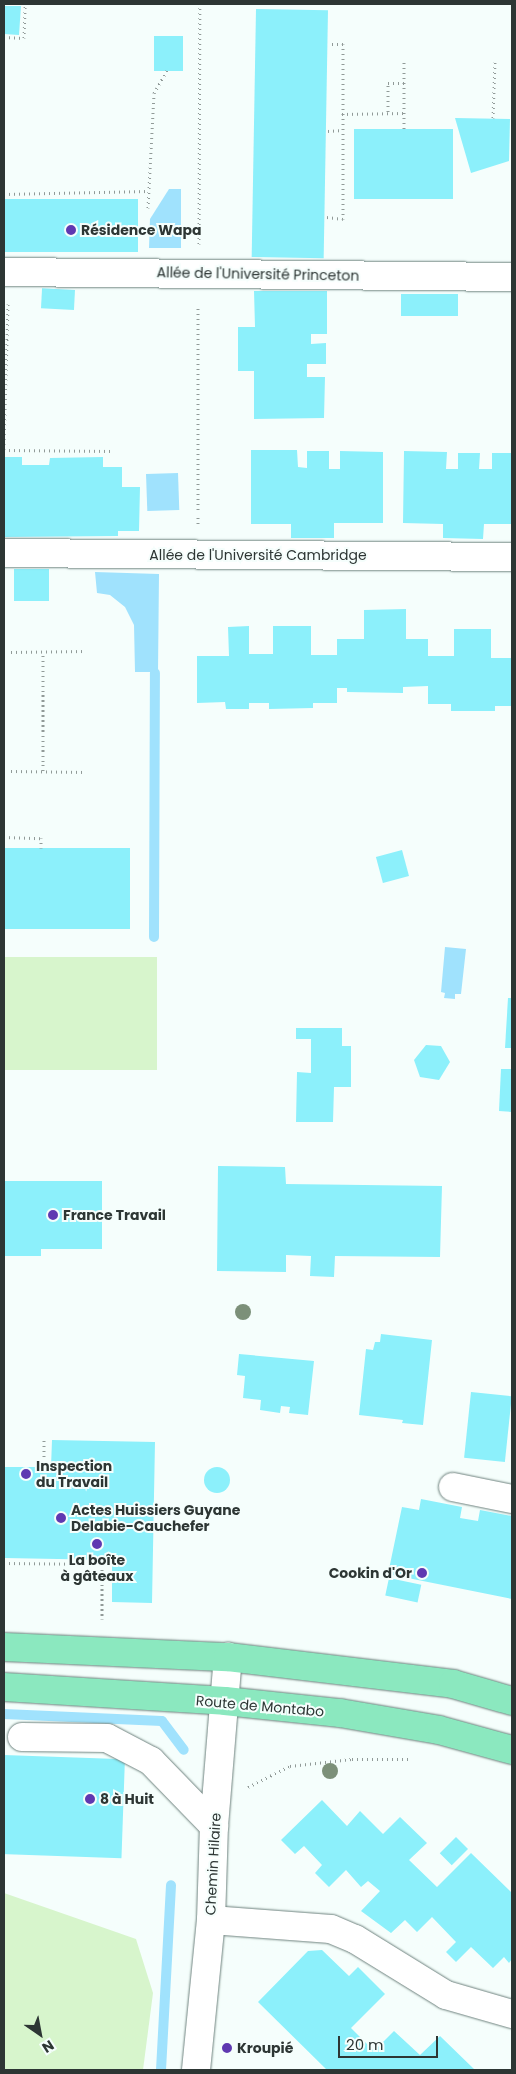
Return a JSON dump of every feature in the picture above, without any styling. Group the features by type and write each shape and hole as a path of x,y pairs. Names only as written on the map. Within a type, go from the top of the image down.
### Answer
{"main road":[{"path":"4,1648 228,1657 453,1684 512,1701"},
{"name":"Route de Montabo","path":"4,1687 225,1702 349,1714 439,1730 512,1750"}],"street":[{"name":"Allée de l'Université Princeton","path":"4,272 512,277"},
{"name":"Allée de l'Université Cambridge","path":"4,553 512,557"},
{"path":"453,1487 512,1499"},
{"name":"Chemin Hilaire","path":"196,2070 210,1920 215,1814 228,1657"},
{"path":"22,1738 107,1738 151,1761 215,1814"},
{"path":"210,1920 331,1929 355,1939 446,1995 512,2014"}],"path":[{"path":"4,37 24,38 25,4"},
{"path":"327,217 343,219 343,44 329,44"},
{"path":"404,62 404,129"},
{"path":"493,118 495,62"},
{"path":"148,208 154,93 168,69"},
{"path":"388,112 388,82 405,83"},
{"path":"342,114 405,113"},
{"path":"328,131 343,130"},
{"path":"4,194 149,191"},
{"path":"8,308 4,450 113,451"},
{"path":"11,652 86,651"},
{"path":"43,652 43,771"},
{"path":"11,771 86,772"},
{"path":"4,837 41,838 41,848"},
{"path":"44,1438 44,1467"},
{"path":"4,1563 42,1561 102,1564 102,1619"},
{"path":"215,1814 290,1766 352,1760 418,1759"}],"green space":[{"path":"4,957 157,957 157,1070 4,1070"},
{"path":"4,1893 136,1939 153,1993 143,2070 4,2070"}],"water":[{"path":"169,189 181,189 181,248 149,248 150,219"},
{"path":"178,473 179,510 147,511 146,474"},
{"path":"95,572 159,574 158,672 135,672 134,625 125,607 110,595 97,593"},
{"path":"445,947 466,949 461,994 455,994 455,999 444,998 445,993 441,992"}],"building":[{"path":"4,6 21,6 19,35 4,34"},
{"path":"256,9 328,10 324,258 252,257"},
{"path":"154,36 183,36 183,71 154,71"},
{"path":"455,118 510,119 509,161 471,173"},
{"path":"354,129 453,129 453,199 354,199"},
{"name":"Résidence Wapa","path":"4,199 138,199 138,252 4,252"},
{"path":"42,288 75,290 74,310 41,308"},
{"path":"254,291 327,291 327,334 311,334 311,344 326,343 326,364 307,364 307,377 325,377 324,418 254,419 254,371 238,371 238,327 255,327"},
{"path":"401,294 458,294 458,316 401,316"},
{"path":"251,450 297,450 298,467 307,468 307,451 329,451 329,469 340,469 340,451 383,452 383,523 334,523 334,538 291,538 291,524 251,524"},
{"path":"404,451 447,452 446,469 458,469 458,453 480,453 479,469 492,469 492,453 512,453 512,524 484,524 483,539 443,538 443,524 403,523"},
{"path":"4,457 22,457 22,465 49,465 50,458 103,457 103,467 122,467 122,487 140,487 139,531 118,531 118,536 4,537"},
{"path":"14,569 49,569 49,601 14,601"},
{"path":"406,609 406,639 428,639 428,656 454,656 454,629 491,629 491,658 512,658 512,706 495,706 495,711 451,711 451,704 428,704 428,686 403,687 403,693 347,692 347,688 337,688 337,703 313,703 313,708 269,709 269,703 249,703 249,709 226,709 225,702 197,703 197,656 229,656 228,627 249,626 249,654 273,654 273,626 311,626 311,655 337,655 337,639 364,639 364,610"},
{"path":"4,848 130,848 130,929 4,929"},
{"path":"402,850 409,876 383,883 376,857"},
{"path":"508,998 512,998 512,1048 505,1048"},
{"path":"296,1028 342,1028 342,1046 351,1046 351,1087 334,1087 333,1122 296,1122 297,1072 311,1073 311,1039 296,1039"},
{"path":"426,1045 441,1046 450,1062 439,1080 420,1077 414,1060"},
{"path":"501,1069 512,1069 512,1112 499,1111"},
{"path":"218,1166 285,1167 286,1184 442,1186 440,1257 335,1256 334,1277 310,1276 311,1256 286,1255 286,1272 217,1271"},
{"name":"France Travail","path":"4,1181 102,1181 102,1249 41,1249 41,1256 4,1256"},
{"path":"381,1334 432,1340 423,1425 402,1423 403,1420 359,1415 366,1349 373,1350 375,1342 380,1342"},
{"path":"239,1354 314,1361 308,1415 289,1413 290,1407 281,1406 280,1413 260,1410 261,1400 243,1398 245,1376 237,1375"},
{"path":"471,1392 512,1396 505,1462 464,1458"},
{"path":"52,1440 155,1442 152,1603 112,1602 112,1560 4,1558 4,1467 51,1467"},
{"path":"217,1467 226,1471 230,1480 226,1489 217,1493 208,1489 204,1480 208,1471"},
{"path":"421,1499 462,1507 460,1518 478,1521 480,1510 512,1516 512,1599 388,1574 402,1507 419,1510"},
{"path":"389,1578 421,1585 418,1602 385,1596"},
{"path":"4,1755 125,1759 121,1858 4,1854"},
{"path":"322,1800 347,1826 360,1811 383,1834 400,1817 427,1843 409,1860 437,1887 471,1853 512,1893 512,1959 509,1963 504,1957 493,1968 471,1947 456,1962 446,1952 456,1942 432,1917 417,1932 405,1920 391,1933 361,1911 380,1891 368,1881 361,1887 346,1870 329,1887 315,1873 322,1865 304,1846 295,1854 281,1840"},
{"path":"456,1837 468,1849 452,1865 440,1853"},
{"path":"322,1950 349,1976 358,1967 385,1994 351,2028 374,2051 394,2031 420,2055 440,2036 475,2070 327,2070 258,2002 308,1951"}],"waterway":[{"path":"154,937 155,673"},
{"path":"4,1714 162,1721 184,1750"},
{"path":"161,2070 171,1885"}],"place":[{"name":"Résidence Wapa","path":"71,230"},
{"name":"France Travail","path":"53,1215"},
{"name":"Inspection du Travail","path":"26,1474"},
{"name":"Actes Huissiers Guyane Delabie-Cauchefer","path":"61,1518"},
{"name":"La boîte à gâteaux","path":"97,1544"},
{"name":"Cookin d'Or","path":"422,1573"},
{"name":"8 à Huit","path":"90,1799"},
{"name":"Kroupié","path":"227,2048"}]}
